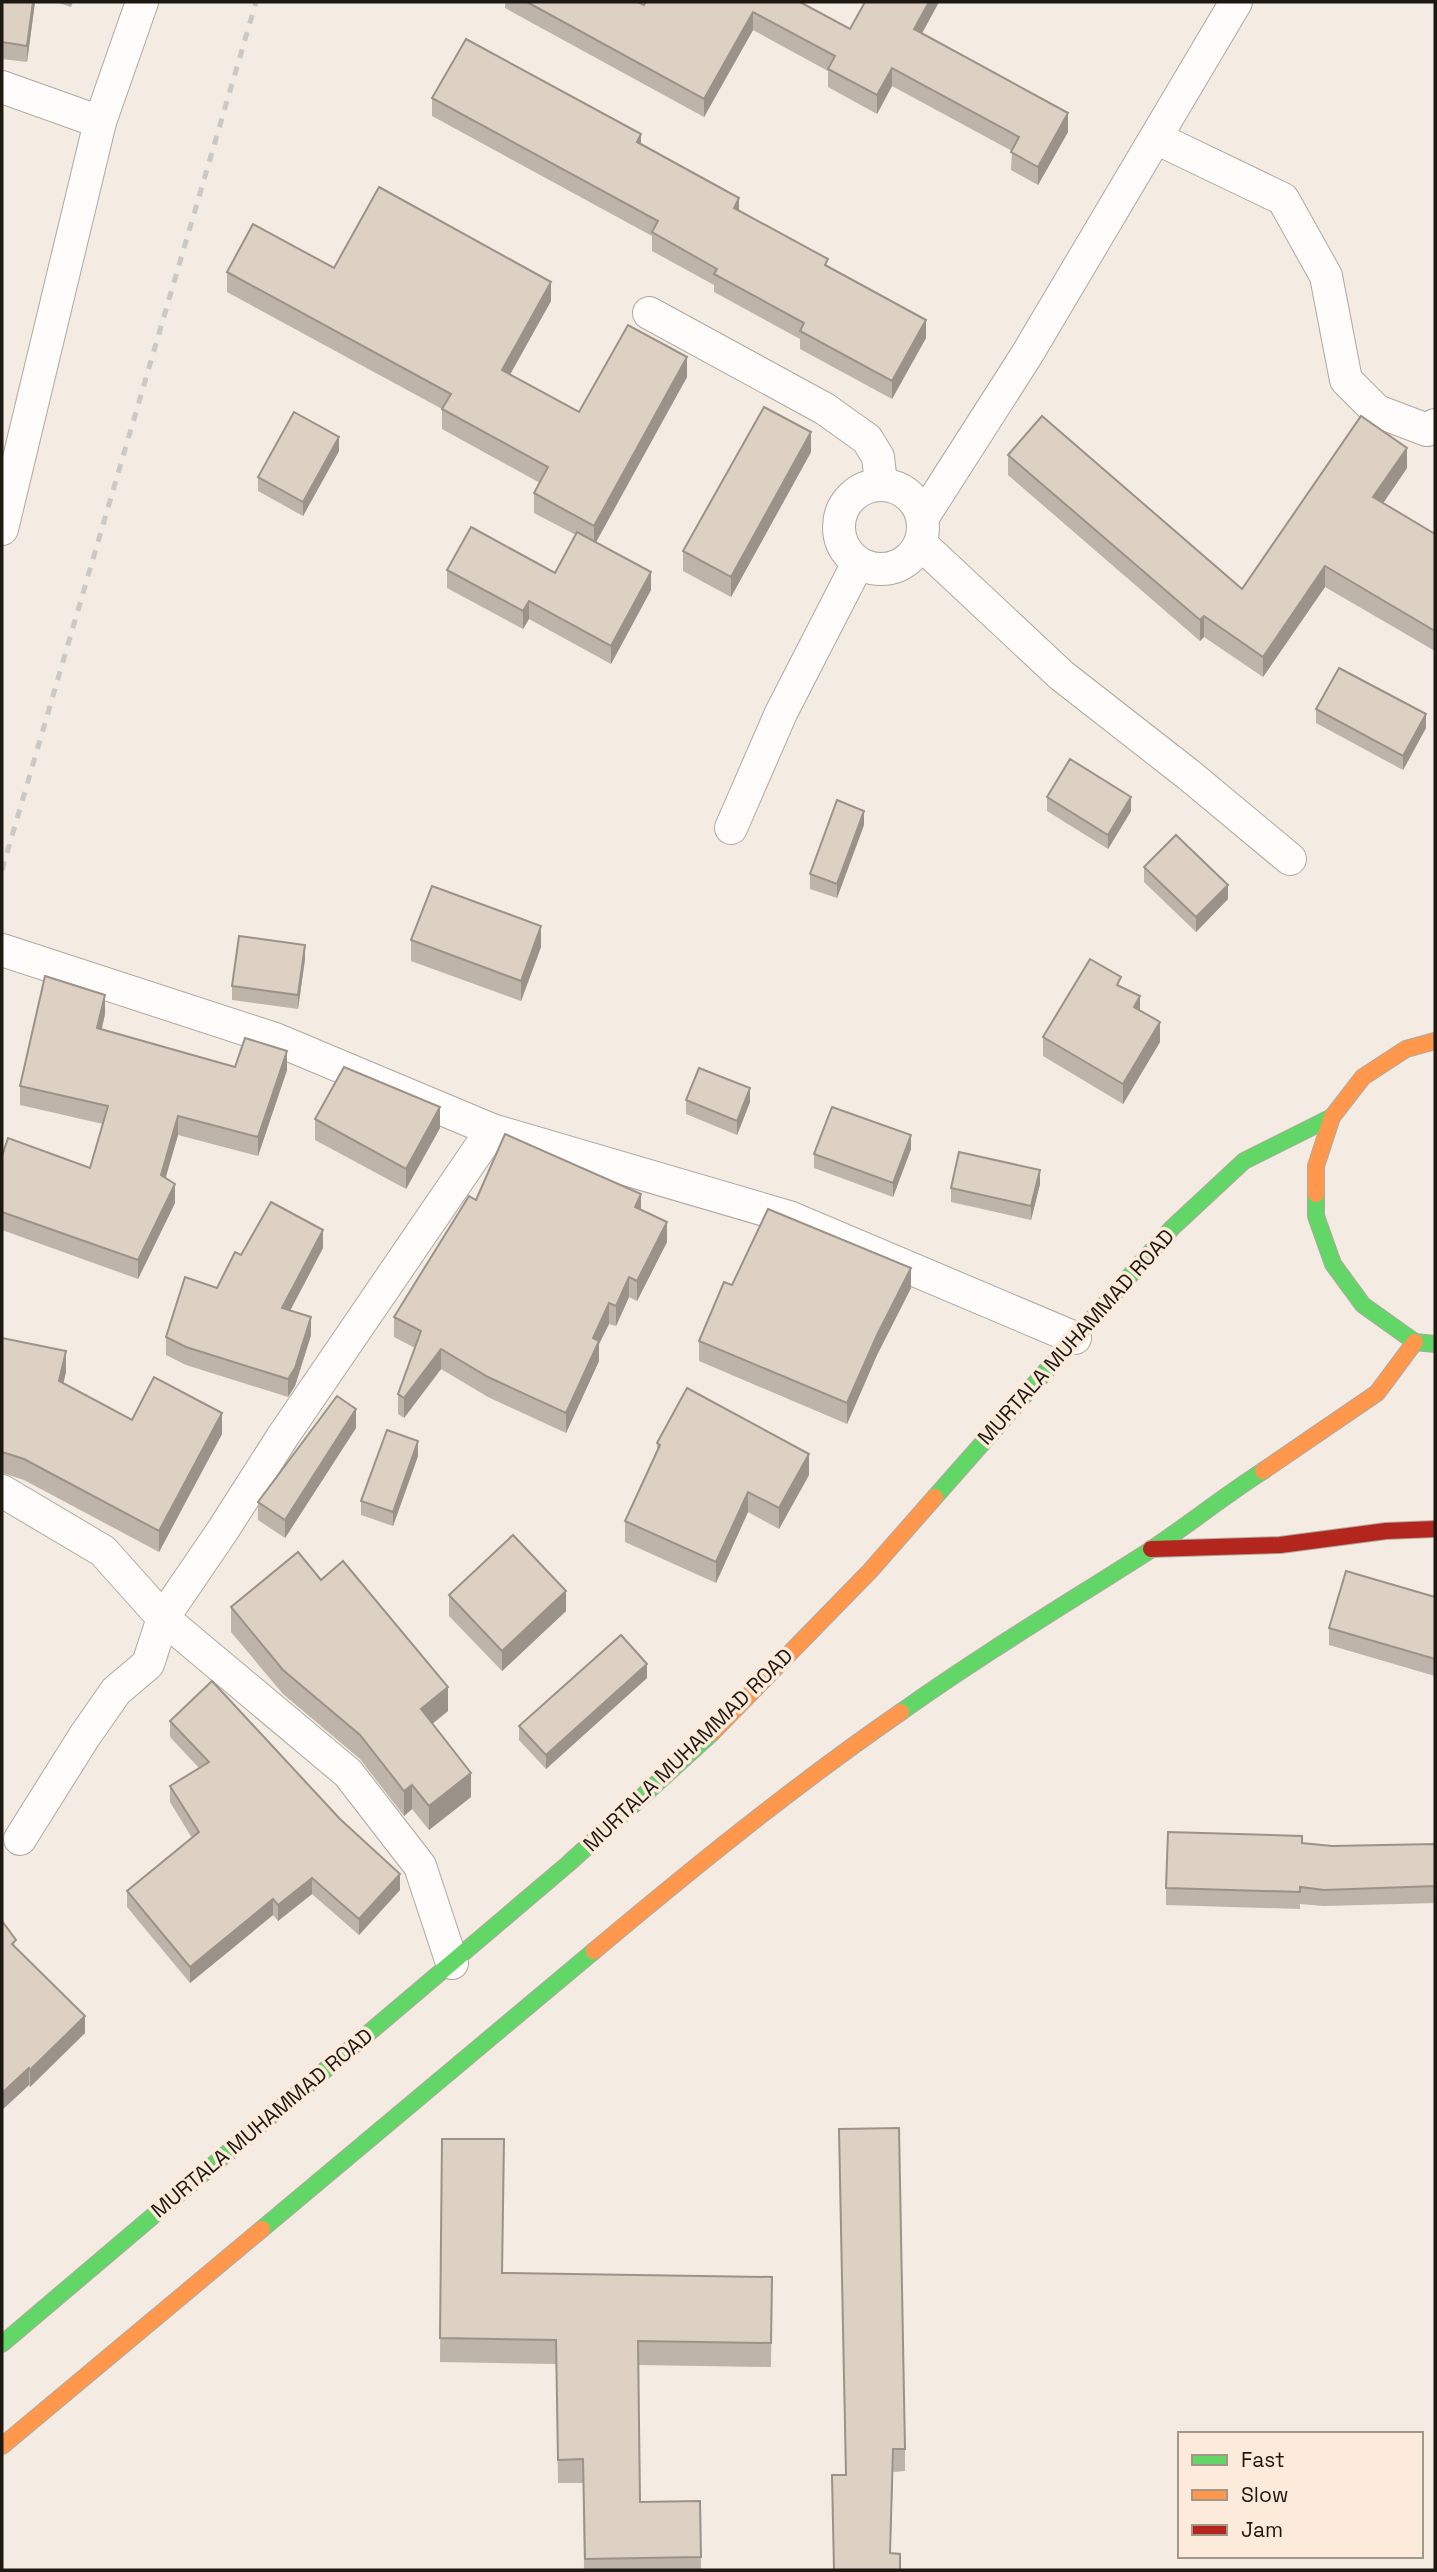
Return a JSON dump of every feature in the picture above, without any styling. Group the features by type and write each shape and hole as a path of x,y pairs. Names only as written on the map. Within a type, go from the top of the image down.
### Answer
{"highway":[{"path":"1435,1026 1363,1077 1332,1117 1316,1166 1316,1216 1333,1264 1363,1305 1415,1342 1435,1344"},
{"path":"1406,1049 1435,1041"},
{"name":"MURTALA MUHAMMAD ROAD","path":"2,2344 568,1864 712,1733 870,1571 1172,1228 1244,1161 1332,1117"},
{"path":"2,2446 670,1886 848,1749 977,1658 1150,1549 1377,1393 1415,1342"},
{"path":"1150,1549 1280,1545 1386,1531 1435,1529"}],"street":[{"path":"2,529 100,122 142,2"},
{"path":"1236,2 922,530 910,559 894,568 876,570 858,563 845,551 838,533 839,515 848,499 863,488 881,484 900,488 915,500 922,530 1061,675 1179,767 1290,859"},
{"path":"2,87 100,122"},
{"path":"1156,138 1283,199 1326,276 1346,380 1377,411 1427,430 1435,425"},
{"path":"649,313 825,409 867,439 878,457 881,484"},
{"path":"731,828 781,713 858,563"},
{"path":"2,950 275,1039 492,1130 789,1217 1075,1338"},
{"path":"20,1839 116,1691 148,1664 163,1618 283,1436 492,1130"},
{"path":"2,1491 103,1551 163,1618 348,1773 420,1866 452,1963"}],"building":[{"path":"2,2 33,2 27,46 2,42"},
{"path":"527,2 638,2 644,5 646,2 800,2 850,29 865,2 929,2 914,29 1068,113 1038,167 1011,152 1019,137 892,68 877,95 828,69 835,56 753,12 704,99"},
{"path":"466,39 641,134 637,142 739,198 734,208 828,259 825,265 926,320 892,381 800,331 804,323 714,274 717,269 652,232 658,221 432,98"},
{"path":"379,187 551,282 502,370 579,412 628,325 687,357 594,526 534,493 548,467 442,409 451,394 227,272 253,224 334,268"},
{"path":"764,407 811,432 731,577 683,551"},
{"path":"294,412 339,437 303,502 258,477"},
{"path":"1042,416 1242,589 1361,416 1407,448 1373,497 1435,534 1435,631 1325,566 1263,657 1204,616 1200,620 1008,455"},
{"path":"471,527 555,573 577,532 651,572 611,646 529,601 523,611 447,570"},
{"path":"1339,668 1426,714 1403,756 1316,709"},
{"path":"1070,759 1131,797 1108,835 1047,797"},
{"path":"837,800 864,811 837,884 810,874"},
{"path":"1176,835 1228,885 1196,917 1144,867"},
{"path":"432,886 541,926 521,981 411,940"},
{"path":"239,936 305,945 298,995 232,986"},
{"path":"1090,959 1121,977 1117,985 1140,996 1134,1007 1160,1022 1123,1084 1043,1037"},
{"path":"45,976 105,995 97,1028 235,1067 245,1038 287,1051 258,1137 178,1116 161,1175 175,1184 138,1260 2,1212 2,1156 8,1138 90,1168 108,1106 20,1086"},
{"path":"344,1067 440,1107 406,1169 315,1119"},
{"path":"699,1068 750,1088 737,1121 686,1100"},
{"path":"832,1107 911,1135 893,1183 814,1154"},
{"path":"505,1134 641,1194 635,1207 667,1222 637,1281 629,1277 616,1306 609,1303 593,1338 599,1341 566,1413 488,1377 441,1349 404,1398 398,1394 421,1331 394,1317 469,1196 476,1200"},
{"path":"959,1152 1040,1170 1031,1206 951,1188"},
{"path":"271,1202 323,1230 282,1308 311,1317 295,1368 288,1379 186,1347 166,1337 185,1277 217,1288 235,1252 241,1255"},
{"path":"768,1209 911,1268 847,1403 699,1341 724,1282 732,1285"},
{"path":"2,1338 66,1351 59,1381 132,1420 154,1377 222,1413 159,1531 24,1459 2,1452"},
{"path":"687,1388 809,1454 779,1508 748,1492 716,1562 625,1521 660,1445 657,1443"},
{"path":"337,1396 356,1409 285,1520 258,1502"},
{"path":"387,1430 418,1441 393,1512 361,1501"},
{"path":"513,1535 566,1591 502,1651 449,1595"},
{"path":"298,1552 321,1580 343,1561 448,1687 421,1709 471,1773 429,1806 412,1785 404,1791 360,1735 283,1670 231,1607"},
{"path":"1346,1571 1435,1597 1435,1659 1329,1628"},
{"path":"621,1635 647,1664 546,1755 519,1726"},
{"path":"212,1681 340,1819 400,1874 359,1919 312,1878 278,1905 273,1899 190,1967 127,1891 199,1832 170,1786 209,1762 170,1721"},
{"path":"1168,1832 1302,1836 1302,1843 1332,1846 1435,1844 1435,1886 1324,1890 1300,1887 1300,1892 1166,1888"},
{"path":"2,1921 16,1940 12,1944 85,2016 30,2070 29,2068 2,2093"},
{"path":"899,2128 905,2449 893,2449 890,2553 900,2554 900,2570 834,2570 832,2475 846,2475 839,2129"},
{"path":"442,2139 504,2139 502,2273 772,2277 771,2343 638,2341 640,2502 700,2501 701,2557 585,2559 583,2459 558,2460 556,2340 440,2338"}],"railway":[{"path":"2,870 256,2"}],"traffic: fast":[{"path":"935,1497 1172,1228 1244,1161 1332,1117"},
{"path":"1316,1194 1316,1216 1333,1264 1363,1305 1415,1342 1435,1344"},
{"path":"901,1712 1149,1551 1263,1471"},
{"path":"2,2344 568,1864 712,1733"},
{"path":"262,2229 594,1951"}],"traffic: slow":[{"path":"1316,1194 1316,1166 1332,1117 1363,1077 1406,1049 1435,1041"},
{"path":"1263,1471 1377,1393 1415,1342"},
{"path":"712,1733 870,1571 935,1497"},
{"path":"594,1951 744,1828 901,1712"},
{"path":"2,2446 262,2229"}],"traffic: jam":[{"path":"1151,1549 1280,1545 1386,1531 1435,1529"}]}
